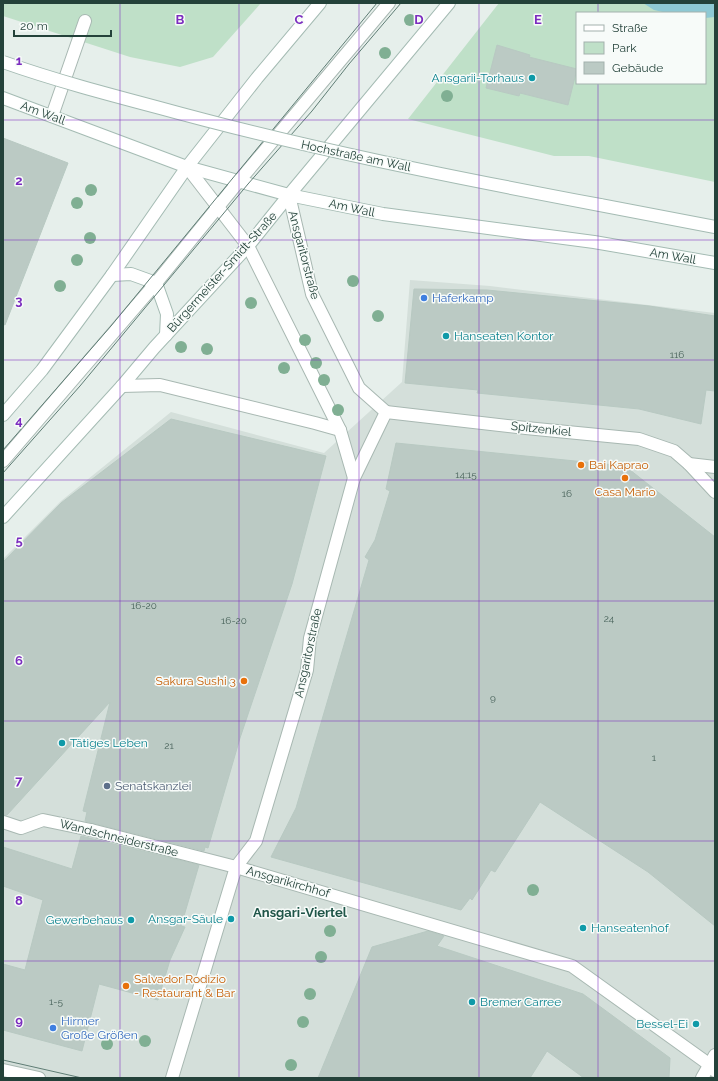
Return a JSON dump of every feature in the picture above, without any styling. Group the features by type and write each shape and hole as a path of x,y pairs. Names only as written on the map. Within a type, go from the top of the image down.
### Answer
{"main road":[{"path":"3,414 42,370 112,275 187,167 257,78 320,3"},
{"path":"3,461 156,283 389,3"},
{"name":"Bürgermeister-Smidt-Straße","path":"3,516 248,246 449,3"},
{"path":"52,116 85,21"},
{"name":"Hochstraße am Wall","path":"3,62 121,98 258,134 400,166 715,227"},
{"name":"Am Wall","path":"3,98 187,167 289,195 383,214 594,242 715,264"},
{"path":"187,167 248,246 340,430 354,478"},
{"name":"Ansgaritorstraße","path":"236,867 256,841 307,670 310,638 354,478 386,412 359,388 312,294 289,195"},
{"path":"112,275 131,274 156,283"},
{"path":"156,283 167,314 166,335"},
{"path":"122,386 160,385 340,430"},
{"name":"Spitzenkiel","path":"386,412 639,439 674,451 689,464 715,492"},
{"path":"689,464 715,467"},
{"name":"Wandschneiderstraße","path":"3,822 21,828 44,820 91,830 236,867"},
{"name":"Ansgarikirchhof","path":"172,1078 236,867 572,966 713,1064"},
{"path":"702,1078 713,1064"},
{"path":"3,1070 39,1078"}],"shaded area":[{"path":"410,280 490,286 715,313 715,1078 3,1078 3,559 61,501 171,412 324,453 402,382"}],"green space":[{"path":"3,3 261,3 213,57 180,67 130,57 3,16"},
{"path":"499,3 715,3 715,182 589,156 554,156 408,119"}],"water":[{"path":"643,3 715,3 715,17 706,18 706,12 663,12 654,10"}],"building":[{"name":"Ansgarii-Torhaus","path":"497,45 530,55 529,57 576,69 568,105 520,93 519,96 486,88"},
{"path":"3,138 68,163 5,325 3,324"},
{"path":"414,289 487,290 649,306 715,316 715,391 706,390 701,424 639,409 477,393 478,390 405,383"},
{"path":"171,419 326,456 292,584 240,738 208,848 205,847 204,851 85,821 87,812 83,811 110,702 7,815 3,815 3,562 61,503"},
{"path":"396,443 625,466 715,537 715,926 648,872 540,802 495,872 491,870 472,900 470,898 461,910 271,857 296,808 369,560 365,557 375,540 390,491 386,489"},
{"path":"81,836 199,865 181,926 185,927 170,960 158,1000 99,984 82,1051 3,1030 3,964 25,970 43,900 3,886 3,847 72,869"},
{"name":"Bremer Carree","path":"428,931 444,936 437,946 583,994 670,1058 669,1078 584,1078 547,1051 530,1078 318,1078 372,947"}],"tram line":[{"path":"3,450 111,326 377,3"},
{"path":"3,473 80,386 401,3"},
{"path":"3,1060 82,1078"}],"place":[{"name":"Ansgarii-Torhaus","path":"532,78"},
{"name":"Haferkamp","path":"424,298"},
{"name":"Hanseaten Kontor","path":"446,336"},
{"name":"Bai Kaprao","path":"581,465"},
{"name":"Casa Mario","path":"625,478"},
{"name":"Sakura Sushi 3","path":"244,681"},
{"name":"Tätiges Leben","path":"62,743"},
{"name":"Senatskanzlei","path":"107,786"},
{"name":"Ansgar-Säule","path":"231,919"},
{"name":"Gewerbehaus","path":"131,920"},
{"name":"Hanseatenhof","path":"583,928"},
{"name":"Salvador Rodizio - Restaurant & Bar","path":"126,986"},
{"name":"Bremer Carree","path":"472,1002"},
{"name":"Bessel-Ei","path":"696,1024"},
{"name":"Hirmer Große Größen","path":"53,1028"}],"district":[{"name":"Ansgari-Viertel","path":"300,912"}]}
